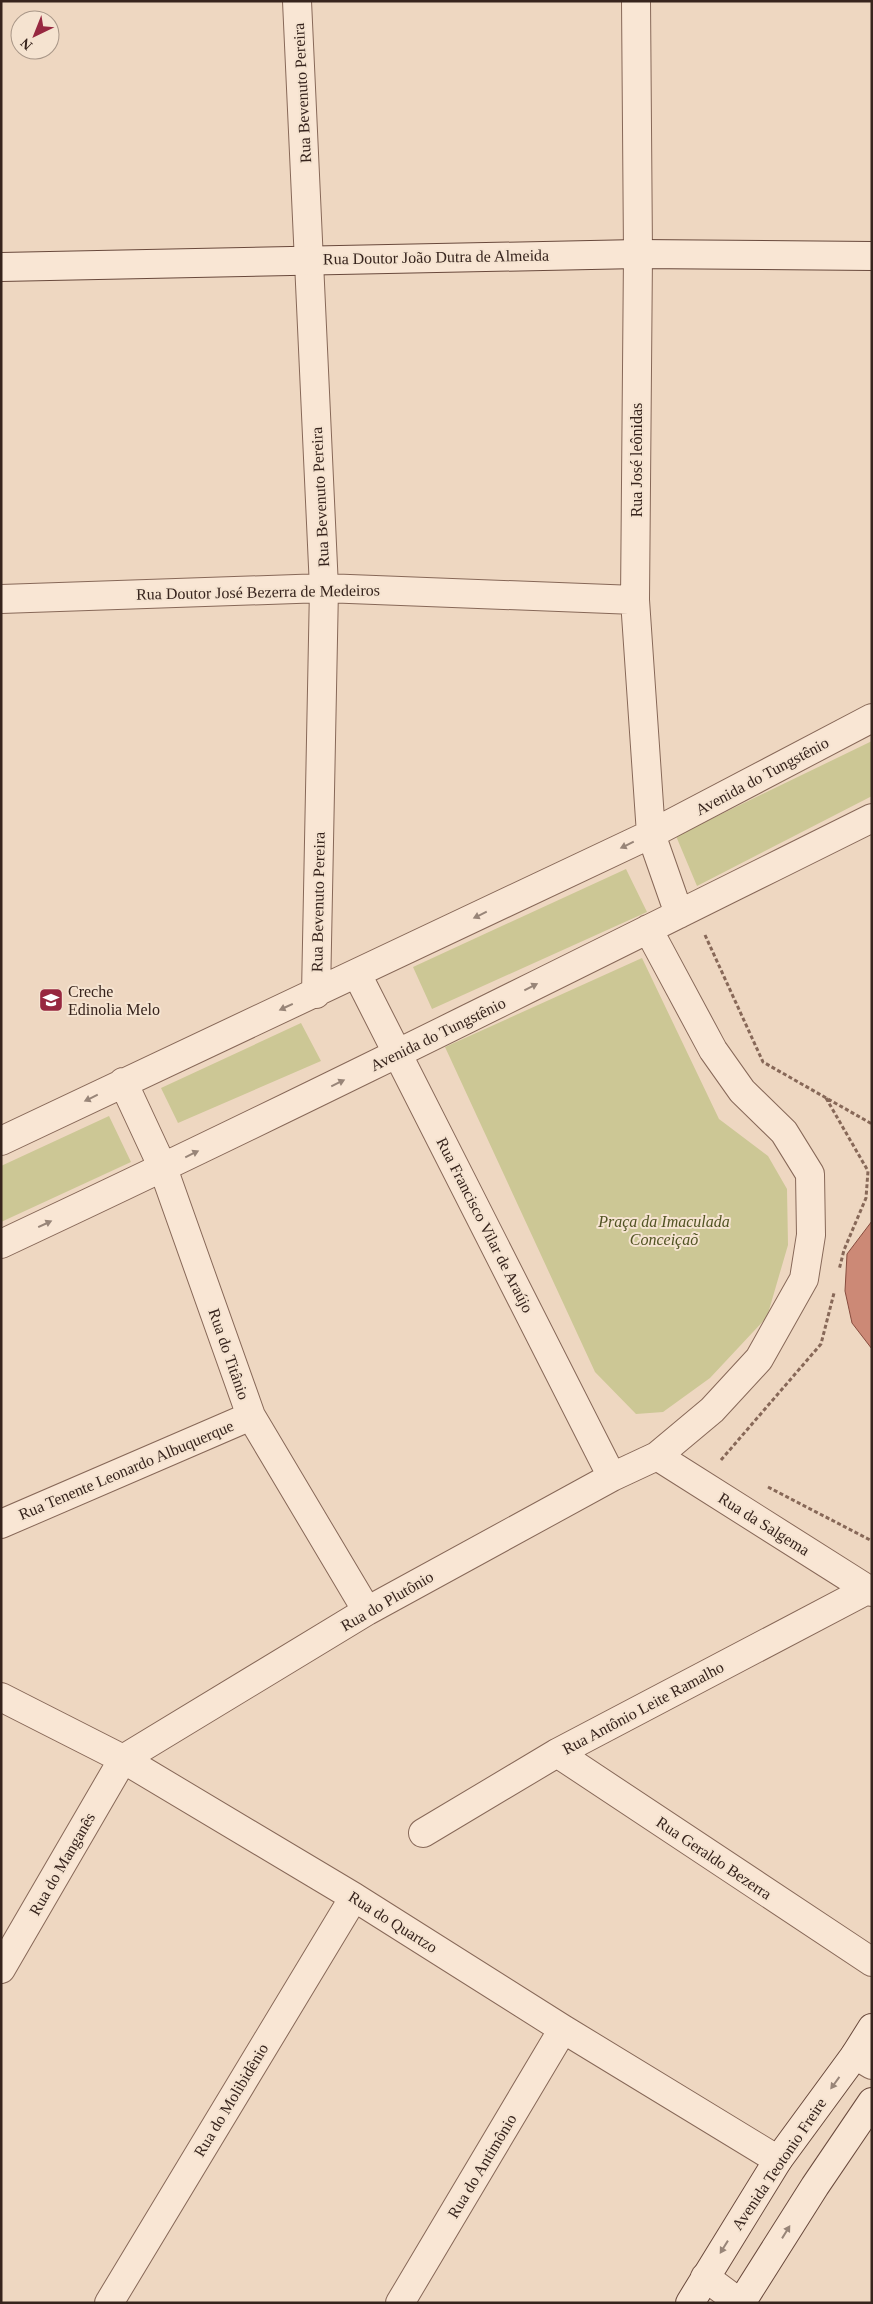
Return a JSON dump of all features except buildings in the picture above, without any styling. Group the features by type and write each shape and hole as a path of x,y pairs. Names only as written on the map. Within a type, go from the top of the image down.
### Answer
{"street":[{"name":"Rua Bevenuto Pereira","path":"297,1 324,588 316,994"},
{"name":"Rua José leônidas","path":"636,1 638,254 635,600 651,834 679,914"},
{"name":"Rua Doutor João Dutra de Almeida","path":"1,267 309,259 638,254 872,256"},
{"name":"Rua Doutor José Bezerra de Medeiros","path":"1,598 324,588 635,600"},
{"name":"Avenida do Tungstênio","path":"1,1141 123,1082 316,994 651,834 872,718"},
{"name":"Avenida do Tungstênio","path":"1,1244 164,1168 398,1054 872,818"},
{"path":"648,929 713,1050 742,1091 784,1132 810,1174 811,1235 804,1279 759,1359 712,1410 656,1456"},
{"name":"Rua Francisco Vilar de Araújo","path":"357,974 612,1477"},
{"name":"Rua do Titânio","path":"123,1082 164,1168 250,1416 367,1611"},
{"name":"Rua Tenente Leonardo Albuquerque","path":"1,1524 250,1416"},
{"name":"Rua do Plutônio","path":"123,1759 367,1611 612,1477 656,1456"},
{"name":"Rua da Salgema","path":"656,1456 869,1591"},
{"name":"Rua Antônio Leite Ramalho","path":"423,1833 557,1754 869,1591"},
{"name":"Rua do Quartzo","path":"1,1697 123,1759 354,1897 563,2029 778,2160"},
{"name":"Rua Geraldo Bezerra","path":"557,1754 872,1962"},
{"name":"Rua do Manganês","path":"1,1969 123,1759"},
{"name":"Rua do Molibidênio","path":"109,2303 354,1897"},
{"name":"Avenida Teotonio Freire","path":"690,2303 778,2160 863,2060 872,2028"},
{"name":"Rua do Antimônio","path":"400,2303 563,2029"},
{"path":"705,2277 741,2303 815,2186 872,2102"}],"path":[{"path":"703,931 763,1062 872,1124"},
{"path":"826,1098 868,1171 866,1198 844,1250 837,1278"},
{"path":"728,1466 720,1461 821,1344 835,1288"},
{"path":"762,1483 872,1540"}],"green space":[{"path":"872,741 872,796 697,886 676,836"},
{"path":"626,869 647,912 432,1009 413,967"},
{"name":"Praça da Imaculada Conceiçaõ","path":"642,958 719,1119 768,1156 787,1189 788,1245 767,1317 710,1378 663,1412 636,1414 595,1372 445,1047"},
{"path":"301,1023 321,1061 178,1123 161,1088"},
{"path":"109,1116 131,1162 1,1222 1,1166"}],"place":[{"name":"Creche Edinolia Melo","path":"51,1000"}]}
